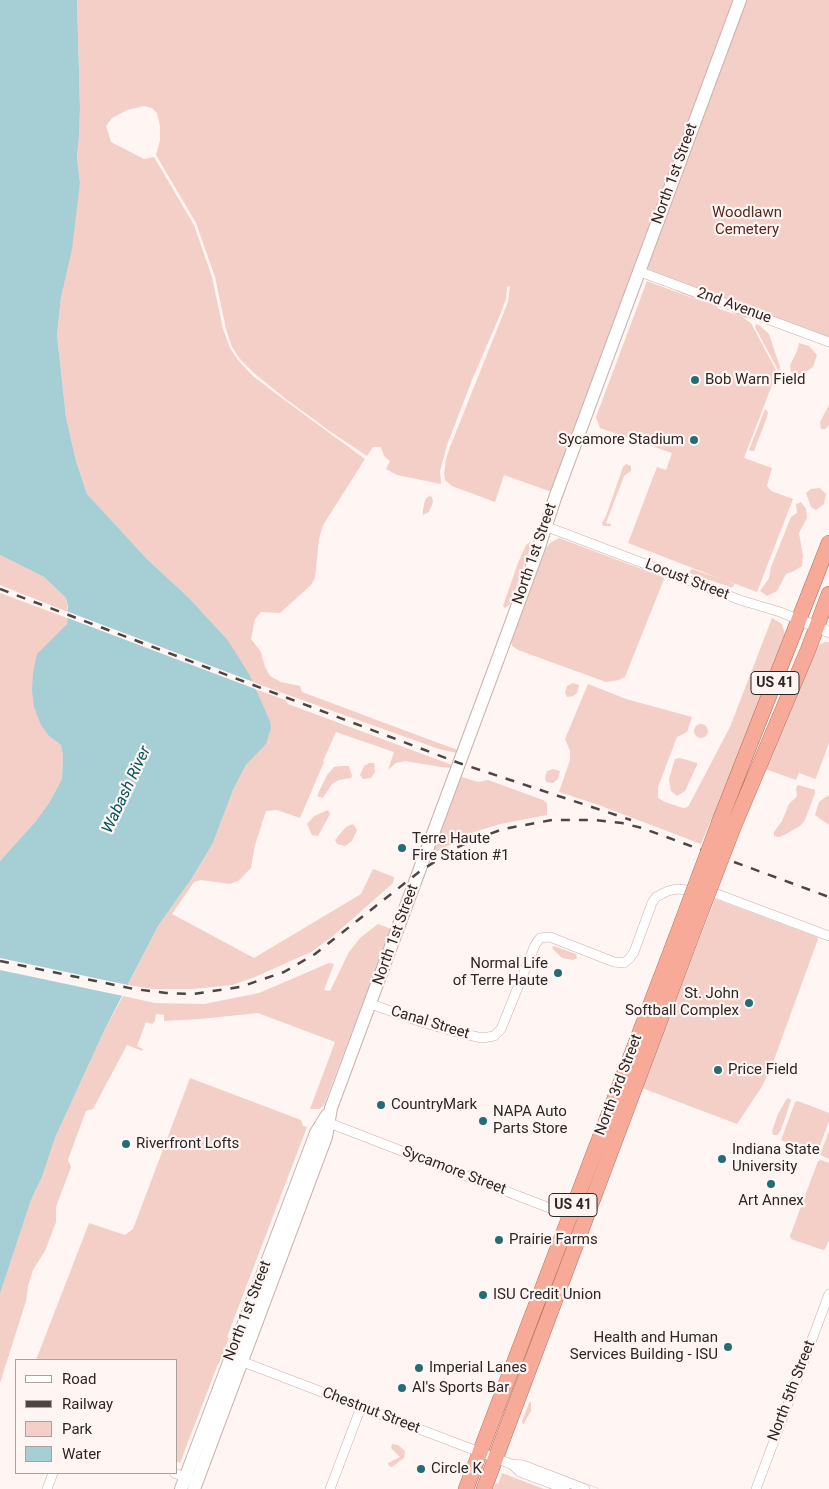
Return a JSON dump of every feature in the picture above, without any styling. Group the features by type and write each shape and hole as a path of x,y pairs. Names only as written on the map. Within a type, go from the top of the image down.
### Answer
{"highway":[{"name":"North 3rd Street","path":"466,1489 569,1215 688,925 829,543"},
{"name":"North 3rd Street","path":"726,825 823,629 829,594"},
{"name":"North 3rd Street","path":"484,1489 585,1221 688,925"}],"main road":[{"name":"North 1st Street","path":"186,1482 237,1360 316,1133 326,1122 371,1004 638,271 740,0"}],"street":[{"name":"2nd Avenue","path":"638,271 829,342"},
{"name":"Locust Street","path":"545,526 740,600 780,612 823,629"},
{"name":"Canal Street","path":"371,1004 421,1022 460,1033 490,1038 498,1034 501,1029 540,938 550,937 614,962 624,963 634,952 656,897 676,889 717,894 829,936"},
{"name":"Sycamore Street","path":"326,1122 585,1221"},
{"name":"North 5th Street","path":"756,1489 829,1294"},
{"name":"Chestnut Street","path":"237,1360 496,1459 510,1464 523,1465 585,1489"},
{"path":"330,1489 361,1407"},
{"name":"Chestnut Street","path":"510,1464 520,1472 565,1489"},
{"path":"47,1489 53,1474"}],"green space":[{"path":"77,0 735,0 552,492 504,475 495,502 452,486 445,480 446,459 450,447 508,302 510,286 507,287 506,299 500,315 447,445 440,471 441,484 397,475 386,469 390,461 384,456 381,447 373,447 367,456 331,432 255,374 240,359 232,347 226,329 215,277 196,223 156,155 160,140 160,126 157,113 152,108 144,106 127,110 112,118 106,126 111,142 144,159 154,157 194,225 212,277 223,329 230,348 238,360 253,376 365,459 323,525 319,539 315,578 311,585 280,613 261,612 255,619 251,639 261,652 265,667 270,676 281,682 300,686 302,692 458,750 457,753 439,749 252,682 227,639 188,597 147,559 87,494 76,461 66,417 57,335 61,297 80,183 77,157 80,108"},
{"name":"Woodlawn Cemetery","path":"744,0 829,0 829,339 647,269"},
{"name":"Sycamore Stadium","path":"647,281 706,303 676,291 680,290 720,306 717,308 737,315 727,309 751,317 751,319 742,317 751,323 777,372 744,458 772,468 767,486 771,491 793,499 757,592 725,580 734,584 733,587 692,574 689,572 692,569 721,579 628,543 657,467 666,470 672,453 600,428 596,417"},
{"path":"756,324 769,334 780,367 778,382 775,387 778,370 755,327"},
{"path":"799,343 809,346 817,355 813,367 800,376 791,372 790,365"},
{"path":"829,405 829,425 825,429 821,429 820,422"},
{"path":"765,409 768,412 767,417 754,451 749,450"},
{"path":"626,464 631,466 631,471 624,476 606,523 611,524 611,526 603,526 602,523 623,467"},
{"path":"820,488 826,494 824,504 816,510 811,507 806,493 811,489"},
{"path":"429,496 432,497 433,502 429,512 423,515 425,500"},
{"path":"801,502 806,509 807,518 799,533 803,556 802,566 786,574 777,591 767,596 760,591 769,578 771,567 791,517 797,513 796,504"},
{"path":"559,538 664,579 625,677 619,680 606,682 518,650 512,646 511,641 546,548 550,543"},
{"path":"530,542 532,543 510,604 505,608 503,606 518,563 526,545"},
{"path":"0,555 44,577 66,598 68,612 0,585"},
{"path":"0,593 67,618 67,624 59,633 49,736 61,745 63,756 62,779 49,803 35,822 0,861"},
{"path":"772,618 782,624 785,634 713,820 711,820 701,844 559,792 570,760 570,751 565,739 588,684 626,699 692,717 687,732 677,737 658,787 658,798 683,808 688,807 730,727"},
{"path":"829,642 829,743 816,778 799,773 796,780 765,769 811,660 819,645"},
{"path":"573,683 579,685 577,693 567,697 565,693 567,686"},
{"path":"255,689 285,700 288,704 452,765 451,768 405,761 396,763 388,770 394,752 336,732 300,818 277,810 266,811 255,845 251,868 238,881 230,884 201,880 194,882 172,914 254,958 361,894 373,869 394,877 393,883 333,936 311,952 255,977 232,985 193,989 153,989 128,985 158,926 192,878 213,843 233,790 246,765 260,750 270,721"},
{"path":"701,724 706,726 708,731 706,736 701,738 696,736 694,731 696,726"},
{"path":"680,758 697,763 697,765 685,791 677,796 671,791 669,779 675,759"},
{"path":"374,763 375,772 371,778 363,779 360,775 364,766"},
{"path":"349,766 351,778 339,780 332,784 323,798 317,796 327,775 334,767"},
{"path":"553,769 560,771 558,779 553,783 546,782 547,771"},
{"path":"459,776 478,782 488,780 543,800 547,803 547,815 500,824 471,833 430,856"},
{"path":"798,785 815,790 805,820 800,826 786,834 779,837 774,836 774,832 782,821 789,804 797,796 796,788"},
{"path":"829,796 829,825 815,815 819,802"},
{"path":"328,810 330,814 318,836 312,835 307,824 314,816"},
{"path":"353,824 357,830 352,841 345,846 337,844 335,840 346,827"},
{"path":"715,899 817,937 818,939 771,1068 761,1088 737,1124 642,1088"},
{"path":"378,924 391,929 324,1105 319,1109 310,1109 335,1042 258,1013 164,1021 164,1015 156,1014 155,1021 152,1024 146,1022 137,1046 143,1049 142,1051 127,1045 93,1109 86,1111 68,1160 71,1167 56,1207 56,1222 45,1251 33,1270 26,1301 0,1383 0,1294 31,1200 42,1177 55,1138 105,1029 123,996 155,1003 204,1004 259,993 329,963 334,964 324,990 330,991 349,952 360,938"},
{"path":"554,946 576,954 577,958 573,960 562,958 552,948"},
{"path":"190,1078 301,1120 303,1126 307,1127 227,1337 229,1338 180,1463 178,1462 178,1359 36,1359 89,1223 125,1235 133,1229"},
{"path":"788,1098 791,1100 781,1130 777,1135 773,1135 772,1131 778,1114"},
{"path":"798,1101 829,1113 829,1121 818,1151 814,1153 781,1140 795,1102"},
{"path":"829,1131 829,1159 820,1155"},
{"path":"821,1160 829,1163 829,1240 823,1250 791,1239 790,1236 818,1161"},
{"path":"531,1402 531,1411 523,1425 522,1421"},
{"path":"392,1444 398,1445 405,1451 404,1458 392,1467 388,1463 400,1457 391,1448"},
{"path":"527,1463 598,1488 599,1489"},
{"path":"502,1473 544,1489 493,1489 496,1483 498,1484"}],"water":[{"name":"Wabash River","path":"0,0 77,0 80,108 77,157 80,183 72,249 61,297 57,335 66,417 76,461 87,494 147,559 188,597 227,639 249,674 270,721 271,728 266,744 246,765 233,790 213,843 192,878 158,926 105,1029 55,1138 42,1177 31,1200 0,1294 0,861 35,822 49,803 62,779 63,756 61,745 49,736 41,725 34,707 32,690 37,654 67,624 68,607 66,598 44,577 0,555"}],"pier":[{"path":"66,611 256,683 258,690 65,617"},
{"path":"0,958 131,986 126,996 123,996 0,970"}],"railway":[{"path":"0,589 459,763 631,820"},
{"path":"0,961 134,989 166,993 193,994 240,987 284,972 315,954 419,872 456,848 503,829 552,820 594,820 622,823 642,828 829,897"}],"place":[{"name":"Bob Warn Field","path":"695,380"},
{"name":"Sycamore Stadium","path":"694,440"},
{"name":"Terre Haute Fire Station #1","path":"402,848"},
{"name":"Normal Life of Terre Haute","path":"558,973"},
{"name":"St. John Softball Complex","path":"749,1003"},
{"name":"Price Field","path":"718,1070"},
{"name":"CountryMark","path":"381,1105"},
{"name":"NAPA Auto Parts Store","path":"483,1121"},
{"name":"Riverfront Lofts","path":"126,1144"},
{"name":"Indiana State University","path":"722,1159"},
{"name":"Art Annex","path":"771,1184"},
{"name":"Prairie Farms","path":"499,1240"},
{"name":"ISU Credit Union","path":"483,1295"},
{"name":"Health and Human Services Building - ISU","path":"728,1347"},
{"name":"Imperial Lanes","path":"419,1368"},
{"name":"Al's Sports Bar","path":"402,1388"},
{"name":"Circle K","path":"421,1469"}]}
